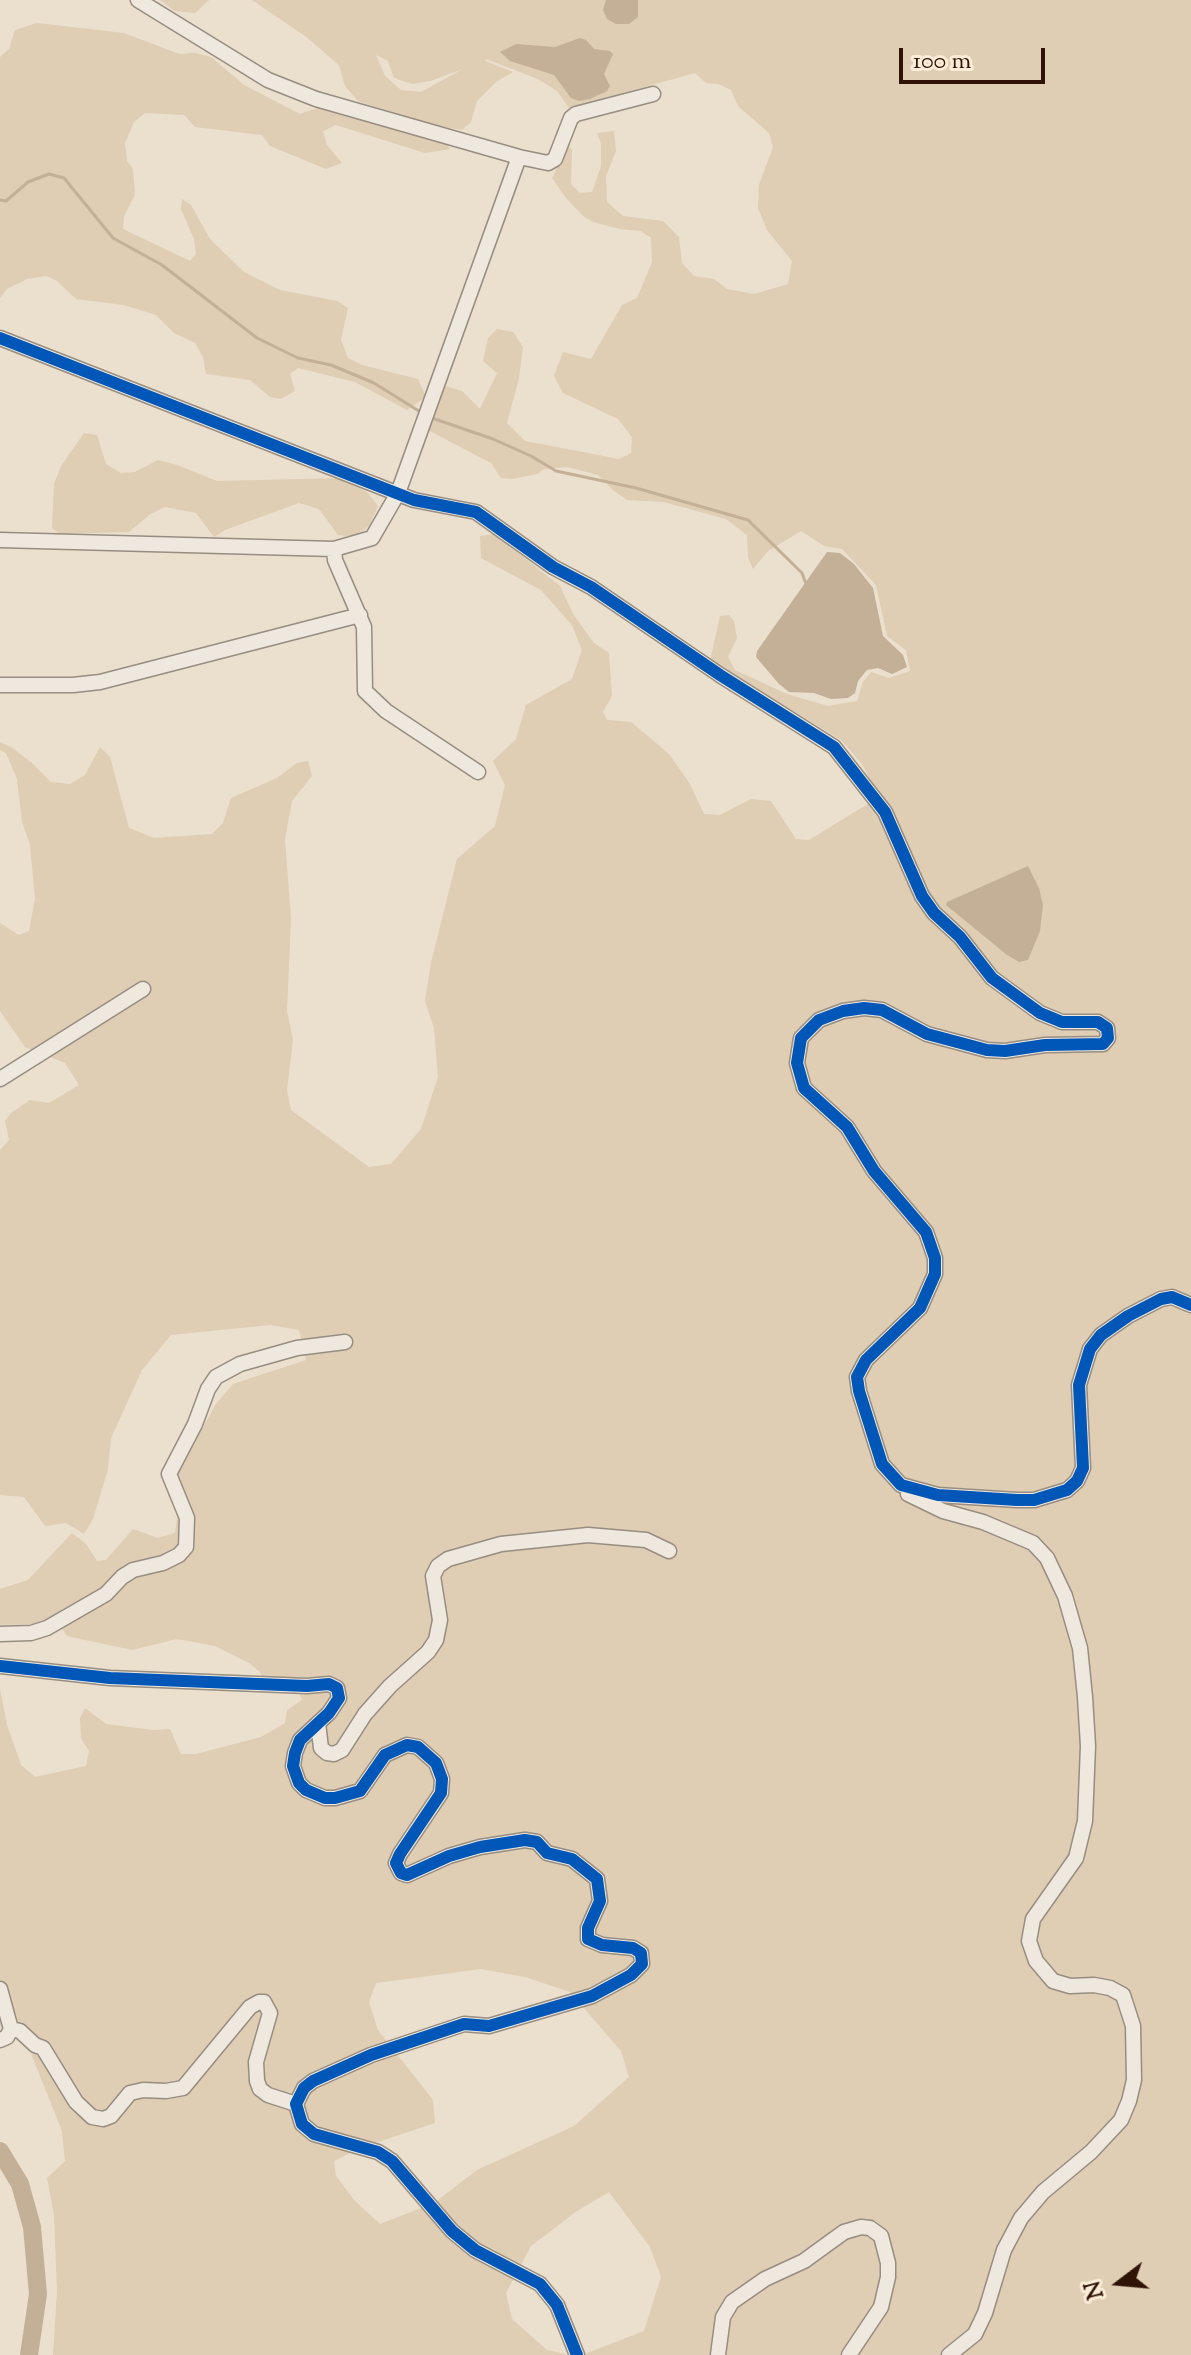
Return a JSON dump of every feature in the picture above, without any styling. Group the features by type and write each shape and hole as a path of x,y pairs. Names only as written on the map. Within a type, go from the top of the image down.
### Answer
{"street":[{"path":"138,0 268,80 316,99 548,163 555,159 571,118 576,114 653,94"},
{"path":"0,540 334,549 372,538 398,493 519,157"},
{"path":"0,338 398,493 433,505 467,508 476,512 553,567 591,587 720,675 827,741 853,769 885,812 922,896 992,978 1040,1013 1062,1022 1098,1022 1107,1028 1108,1038 1103,1044 987,1050 927,1034 882,1010 864,1008 843,1011 819,1020 801,1038 797,1063 804,1088 847,1127 874,1171 926,1232 935,1258 935,1274 920,1308 866,1360 857,1377 882,1464 905,1492 932,1506 983,1522 1033,1543 1047,1558 1065,1596 1080,1648 1085,1697 1088,1746 1085,1821 1076,1858 1033,1919 1029,1941 1036,1961 1053,1981 1070,1986 1110,1988 1123,1995 1133,2026 1134,2080 1121,2120 1091,2152 1043,2192 1021,2218 1004,2250 985,2313 975,2334 949,2355"},
{"path":"334,549 335,560 364,627 365,691 386,711 478,772"},
{"path":"0,685 100,682 360,615"},
{"path":"0,1079 143,989"},
{"path":"901,1485 938,1495 1017,1500 1034,1500 1067,1490 1077,1481 1083,1468 1079,1385 1090,1349 1101,1335 1151,1304 1172,1297 1191,1305"},
{"path":"0,1634 31,1633 47,1628 106,1594 133,1570 163,1563 179,1555 186,1547 187,1518 169,1474 216,1377 240,1364 297,1348 345,1342"},
{"path":"318,1723 321,1748 334,1754 342,1750 365,1714 390,1686 428,1652 436,1640 440,1620 433,1576 438,1566 448,1559 501,1544 588,1535 646,1540 669,1551"},
{"path":"0,1666 110,1678 307,1686 329,1684 337,1688 339,1698 329,1713 300,1740 293,1766 299,1783 306,1790 325,1798 360,1791 385,1755 407,1745 418,1747 436,1763 442,1779 441,1793 400,1854 396,1863 401,1873 407,1875 449,1856 480,1847 525,1840 537,1842 547,1853 572,1859 597,1879 600,1901 588,1928 588,1939 602,1945 633,1948 641,1953 644,1958 641,1966 631,1975 592,1996 489,2026 464,2024 371,2055 313,2081 304,2088 296,2104 302,2124 314,2134 378,2152 392,2161 452,2231 475,2250 540,2284 557,2305 577,2355"},
{"path":"0,1989 6,2035 20,2031 43,2048 76,2102 92,2117 103,2119 111,2116 130,2093 183,2088 250,2007 259,2002 264,2002 270,2013 256,2062 257,2081 260,2089 268,2095 296,2104"},
{"path":"718,2355 723,2317 740,2295 765,2279 804,2261 844,2232 870,2228 881,2236 888,2277 881,2307 849,2355"}],"shaded area":[{"path":"160,0 209,0 195,13 175,11"},
{"path":"252,0 1191,0 1191,2355 582,2355 644,2331 661,2277 650,2247 609,2192 577,2211 531,2246 506,2293 512,2319 547,2350 570,2355 53,2355 57,2291 54,2215 47,2178 65,2161 62,2131 14,2011 2,2015 0,2031 0,1689 7,1725 21,1765 35,1777 86,1766 89,1751 81,1738 80,1718 85,1708 106,1724 170,1729 181,1754 196,1754 261,1737 285,1723 287,1710 302,1700 297,1689 269,1689 260,1672 249,1663 215,1646 177,1639 132,1650 67,1636 54,1617 32,1624 0,1625 0,1589 28,1580 72,1533 86,1544 97,1561 106,1560 133,1529 158,1538 175,1533 178,1510 165,1479 187,1455 216,1404 233,1384 306,1360 299,1330 270,1325 171,1335 142,1370 111,1438 108,1469 93,1519 84,1534 66,1523 45,1526 24,1497 0,1495 0,1150 9,1140 5,1121 30,1100 49,1103 79,1085 65,1063 25,1047 0,1011 0,923 19,935 29,931 35,899 30,845 22,822 17,779 6,753 0,750 0,742 32,763 51,782 70,784 85,775 100,747 110,757 129,828 154,838 212,834 223,823 231,798 277,778 297,763 308,761 312,776 292,801 285,839 291,918 287,1011 293,1040 287,1090 291,1110 369,1167 391,1164 421,1129 438,1077 434,1028 425,1001 431,963 457,859 495,826 505,785 493,761 516,739 526,705 572,679 582,650 572,625 541,590 481,558 480,536 494,534 560,586 573,614 594,643 609,653 612,696 603,712 607,720 631,722 669,754 690,784 704,814 720,815 751,799 771,801 796,839 809,840 879,797 862,764 841,740 710,661 720,616 729,615 734,621 737,638 728,657 735,670 787,694 828,706 857,701 863,682 871,672 889,678 910,671 906,650 887,636 876,585 842,549 824,546 801,531 768,551 753,569 748,557 747,535 726,519 664,502 627,500 598,475 567,467 544,469 537,474 512,479 501,478 491,463 428,430 442,385 462,391 480,409 497,373 483,361 488,338 497,329 513,332 523,347 519,378 507,423 525,441 619,459 631,453 632,437 618,419 563,393 554,376 563,352 591,359 622,305 637,298 652,262 651,238 641,231 620,229 583,216 552,178 568,145 572,150 571,184 580,193 592,192 601,166 601,144 597,133 614,131 616,151 606,176 607,202 623,216 663,221 679,237 682,263 694,276 714,279 727,289 754,294 788,284 792,261 767,230 758,208 759,185 773,147 769,133 738,106 731,90 706,83 695,73 569,108 557,91 538,79 486,59 513,72 496,82 477,101 471,122 462,130 424,123 358,101 345,86 339,65 305,36","holes":["376,55 388,61 394,78 412,84 463,69 421,92 401,90 385,76","481,1969 525,1977 570,1992 621,2051 629,2077 574,2126 477,2170 434,2203 380,2224 354,2200 336,2176 334,2161 360,2148 435,2123 433,2100 378,2030 369,2002 376,1983"]},
{"path":"606,0 638,0 638,17 629,24 616,24 607,19 603,10"},
{"path":"37,23 124,33 179,54 195,53 211,57 244,85 300,114 320,107 446,142 450,149 425,153 336,125 323,131 327,145 342,163 326,169 270,146 262,135 195,127 184,115 145,113 134,122 125,143 127,161 133,169 135,195 124,216 123,229 190,261 196,254 194,239 181,209 182,199 191,205 210,239 244,272 280,290 337,301 348,308 341,340 348,358 362,365 418,379 426,397 407,410 355,382 298,368 290,374 295,391 281,399 270,397 250,380 206,374 203,357 195,343 174,333 156,315 124,305 76,299 57,281 46,276 27,279 7,289 0,298 0,57 9,49 15,30"},
{"path":"580,38 594,49 613,54 604,74 610,86 607,91 579,101 571,98 554,75 510,61 500,52 516,44 555,47"},
{"path":"84,433 97,435 106,464 121,473 135,472 158,460 217,481 342,478 368,493 378,506 369,526 355,537 338,535 319,509 299,503 225,530 214,537 196,513 165,507 149,515 129,532 60,534 52,528 54,484 61,466"},
{"path":"827,552 840,553 854,564 873,588 883,636 903,655 907,667 892,674 878,668 867,670 858,681 855,693 848,698 831,699 814,693 789,692 756,657 757,651"},
{"path":"1028,866 1043,905 1040,931 1028,960 1019,962 946,905"}],"waterway":[{"path":"0,200 6,201 28,182 49,174 64,178 113,238 162,265 257,338 298,358 331,365 374,383 422,413"},
{"path":"429,417 493,439 556,471 636,488 748,520 802,573 806,584"},
{"path":"0,2151 20,2184 32,2227 38,2294 29,2355"}],"cycle path":[{"path":"0,338 414,500 476,512 553,567 591,587 720,675 834,747 885,812 922,896 992,978 1040,1013 1062,1022 1098,1022 1107,1028 1108,1038 1103,1044 987,1050 927,1034 882,1010 864,1008 843,1011 819,1020 801,1038 797,1063 804,1088 847,1127 874,1171 926,1232 935,1258 935,1274 920,1308 866,1360 857,1377 882,1464 901,1485 938,1495 1017,1500 1034,1500 1067,1490 1077,1481 1083,1468 1079,1385 1090,1349 1101,1335 1128,1316 1161,1299 1172,1297 1191,1305"},
{"path":"0,1666 110,1678 307,1686 329,1684 337,1688 339,1698 329,1713 300,1740 295,1753 293,1766 299,1783 306,1790 325,1798 360,1791 385,1755 407,1745 418,1747 436,1763 442,1779 441,1793 400,1854 396,1863 401,1873 407,1875 449,1856 480,1847 525,1840 537,1842 547,1853 572,1859 597,1879 600,1901 588,1928 588,1939 602,1945 633,1948 641,1953 642,1964 631,1975 592,1996 489,2026 464,2024 371,2055 313,2081 304,2088 296,2104 302,2124 314,2134 378,2152 392,2161 452,2231 475,2250 540,2284 557,2305 577,2355"}]}
